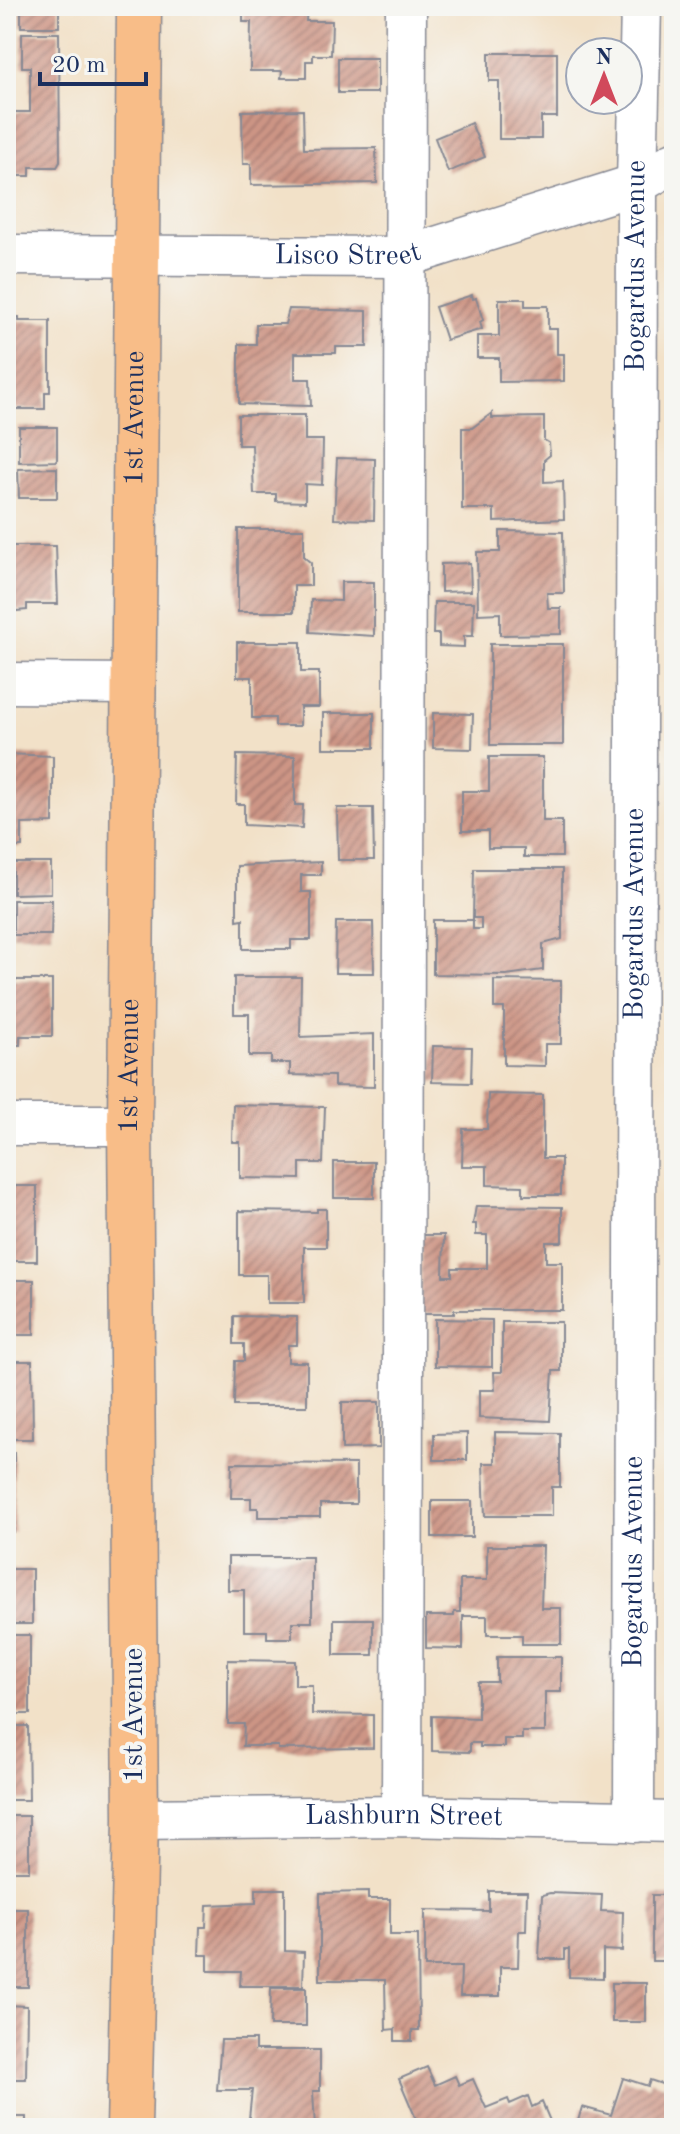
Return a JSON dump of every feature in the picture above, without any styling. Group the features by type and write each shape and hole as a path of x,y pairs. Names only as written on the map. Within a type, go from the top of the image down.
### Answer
{"main road":[{"name":"1st Avenue","path":"129,2128 136,1819 130,1125 139,6"}],"street":[{"path":"402,1816 406,6"},
{"name":"Bogardus Avenue","path":"634,1822 637,184 641,6"},
{"name":"Lisco Street","path":"6,255 404,257 637,184 674,162"},
{"path":"6,683 132,684"},
{"path":"6,1125 130,1125"},
{"name":"Lashburn Street","path":"136,1819 402,1816 674,1822"}],"building":[{"path":"21,6 59,6 59,27 21,27"},
{"path":"243,6 307,6 306,21 332,21 331,55 313,55 313,61 306,61 306,78 281,78 282,71 250,71 251,22 243,22"},
{"path":"22,33 59,33 60,162 57,167 30,167 30,176 6,176 6,112 30,112 30,67 22,67"},
{"path":"489,53 557,53 557,117 541,117 541,139 499,139 499,81 489,81"},
{"path":"338,58 377,58 377,93 338,93"},
{"path":"303,110 304,149 376,148 377,183 251,185 251,164 243,164 242,111"},
{"path":"471,123 485,157 448,172 435,138"},
{"path":"472,295 473,299 476,298 483,320 480,322 482,329 446,340 435,307"},
{"path":"499,299 525,299 525,306 548,306 548,329 557,329 557,354 564,354 564,381 499,382 499,358 477,358 477,336 499,336"},
{"path":"289,309 367,311 367,347 336,347 336,353 295,353 295,379 310,379 311,406 239,404 239,344 256,344 256,324 285,324"},
{"path":"6,317 19,317 19,321 50,321 50,392 45,392 45,409 6,409"},
{"path":"492,413 492,418 544,417 544,440 549,443 550,455 544,460 544,482 563,481 564,519 494,522 494,509 462,509 462,428 472,428"},
{"path":"238,415 305,415 305,440 323,440 322,485 305,484 305,502 276,501 276,494 254,494 252,445 238,445"},
{"path":"19,427 57,427 57,461 19,462"},
{"path":"337,458 375,459 374,520 334,519"},
{"path":"57,468 57,498 19,498 18,469"},
{"path":"238,529 304,529 304,557 311,563 311,586 294,586 294,612 238,612"},
{"path":"500,531 563,532 564,593 547,593 548,608 561,608 561,634 500,635 500,613 478,614 477,552 500,552"},
{"path":"6,546 56,546 58,604 27,604 27,610 6,612"},
{"path":"470,563 471,591 441,592 441,564"},
{"path":"341,582 374,582 374,636 310,632 311,600 341,601"},
{"path":"434,602 474,602 473,636 464,636 464,647 439,646 439,634 433,634"},
{"path":"237,642 301,642 301,672 319,672 319,707 300,707 300,726 275,726 275,718 252,718 252,677 237,677"},
{"path":"490,644 563,644 563,745 490,745"},
{"path":"323,713 374,713 374,748 323,748"},
{"path":"433,713 473,714 472,749 433,748"},
{"path":"6,754 53,756 53,823 22,824 22,847 6,847"},
{"path":"237,755 295,756 295,805 303,805 302,828 244,825 244,804 236,804"},
{"path":"489,757 543,757 543,821 562,821 562,857 524,857 524,848 488,848 488,831 462,831 462,791 489,791"},
{"path":"337,808 373,808 374,860 338,860"},
{"path":"321,862 321,875 301,875 301,892 311,892 311,940 291,940 291,949 243,949 243,919 237,920 237,866"},
{"path":"13,863 51,863 51,893 13,894"},
{"path":"474,869 562,869 562,939 543,944 543,970 506,975 433,974 433,920 473,920 473,929 481,929 481,918 473,918"},
{"path":"13,900 52,900 51,935 13,935"},
{"path":"336,922 373,922 374,973 335,973"},
{"path":"234,977 301,977 300,1037 374,1034 374,1087 334,1086 334,1076 290,1075 290,1063 271,1063 271,1056 249,1056 249,1014 234,1014"},
{"path":"6,980 52,980 52,1036 20,1036 20,1045 6,1045"},
{"path":"494,980 561,981 561,1044 545,1044 545,1066 504,1065 504,1008 494,1008"},
{"path":"433,1046 472,1047 471,1083 432,1082"},
{"path":"488,1094 543,1095 543,1158 561,1158 561,1195 523,1195 523,1186 487,1185 487,1166 462,1166 463,1129 487,1129"},
{"path":"233,1105 325,1107 323,1163 300,1163 300,1179 240,1178 240,1142 232,1142"},
{"path":"334,1162 374,1162 374,1198 334,1198"},
{"path":"6,1186 37,1186 37,1261 6,1261"},
{"path":"476,1206 562,1207 562,1242 546,1242 546,1262 562,1262 562,1310 454,1310 454,1314 420,1314 421,1235 444,1235 443,1276 452,1276 452,1268 487,1268 487,1235 476,1235 476,1224 473,1224"},
{"path":"317,1209 326,1209 326,1247 304,1247 304,1303 267,1303 267,1275 239,1275 239,1211 317,1212"},
{"path":"6,1280 34,1280 34,1335 6,1335"},
{"path":"234,1316 297,1317 297,1345 288,1345 288,1362 307,1362 307,1406 234,1406 235,1361 244,1361 244,1344 234,1344"},
{"path":"435,1319 492,1320 492,1367 435,1366"},
{"path":"502,1322 561,1322 561,1371 553,1371 550,1421 479,1418 479,1390 495,1390 494,1372 502,1372"},
{"path":"6,1361 32,1361 33,1439 6,1439"},
{"path":"342,1402 379,1402 379,1448 342,1449"},
{"path":"495,1432 560,1433 560,1487 552,1487 552,1516 485,1516 483,1463 495,1463"},
{"path":"467,1433 467,1460 434,1460 434,1434"},
{"path":"6,1453 14,1453 14,1532 6,1532"},
{"path":"232,1463 356,1464 356,1504 320,1504 320,1517 258,1517 258,1508 251,1508 251,1498 231,1498"},
{"path":"432,1501 472,1501 472,1537 432,1537"},
{"path":"487,1546 543,1546 541,1608 561,1608 561,1644 522,1644 522,1635 487,1635 487,1616 463,1616 463,1649 426,1648 426,1616 454,1616 454,1612 460,1612 460,1580 487,1580"},
{"path":"228,1557 312,1557 312,1622 292,1622 292,1638 267,1638 267,1631 244,1631 244,1590 228,1590"},
{"path":"6,1569 32,1569 32,1624 6,1624"},
{"path":"334,1619 373,1619 373,1655 334,1655"},
{"path":"6,1635 30,1635 30,1714 6,1714"},
{"path":"497,1657 561,1657 561,1692 545,1692 545,1732 522,1732 522,1739 504,1739 504,1747 480,1747 480,1743 470,1743 470,1752 432,1751 432,1716 478,1718 478,1682 497,1682"},
{"path":"228,1660 295,1661 295,1685 312,1685 312,1714 373,1715 373,1748 278,1749 278,1746 243,1746 244,1724 228,1724"},
{"path":"6,1726 28,1726 29,1800 6,1800"},
{"path":"6,1816 29,1816 29,1871 6,1871"},
{"path":"256,1889 285,1889 285,1951 304,1952 303,1986 240,1986 241,1971 208,1971 208,1955 199,1955 200,1927 206,1927 207,1905 256,1903"},
{"path":"489,1891 527,1891 526,1931 519,1931 518,1967 500,1967 500,1996 460,1996 461,1967 425,1967 425,1910 489,1911"},
{"path":"368,1892 368,1899 390,1899 390,1935 418,1935 419,2030 412,2030 412,2041 395,2041 395,2029 386,2030 385,1980 320,1980 320,1893"},
{"path":"542,1895 602,1895 601,1911 623,1912 622,1951 603,1950 603,1978 569,1977 569,1949 565,1949 565,1959 539,1959"},
{"path":"652,1895 674,1895 674,1961 652,1961"},
{"path":"6,1909 28,1909 28,1987 6,1987"},
{"path":"612,1983 646,1983 646,2022 612,2022"},
{"path":"271,1988 306,1988 306,2026 270,2026"},
{"path":"6,2005 27,2006 26,2079 6,2079"},
{"path":"221,2040 255,2040 255,2050 320,2050 320,2091 313,2091 315,2128 248,2128 252,2090 217,2090"},
{"path":"427,2067 435,2085 455,2076 459,2085 473,2079 486,2108 508,2099 510,2104 528,2096 532,2107 542,2102 553,2128 420,2128 399,2079"},
{"path":"623,2078 648,2086 650,2080 674,2088 674,2128 576,2128 582,2107 611,2115"},
{"path":"6,2117 26,2117 26,2128 6,2128"}]}
